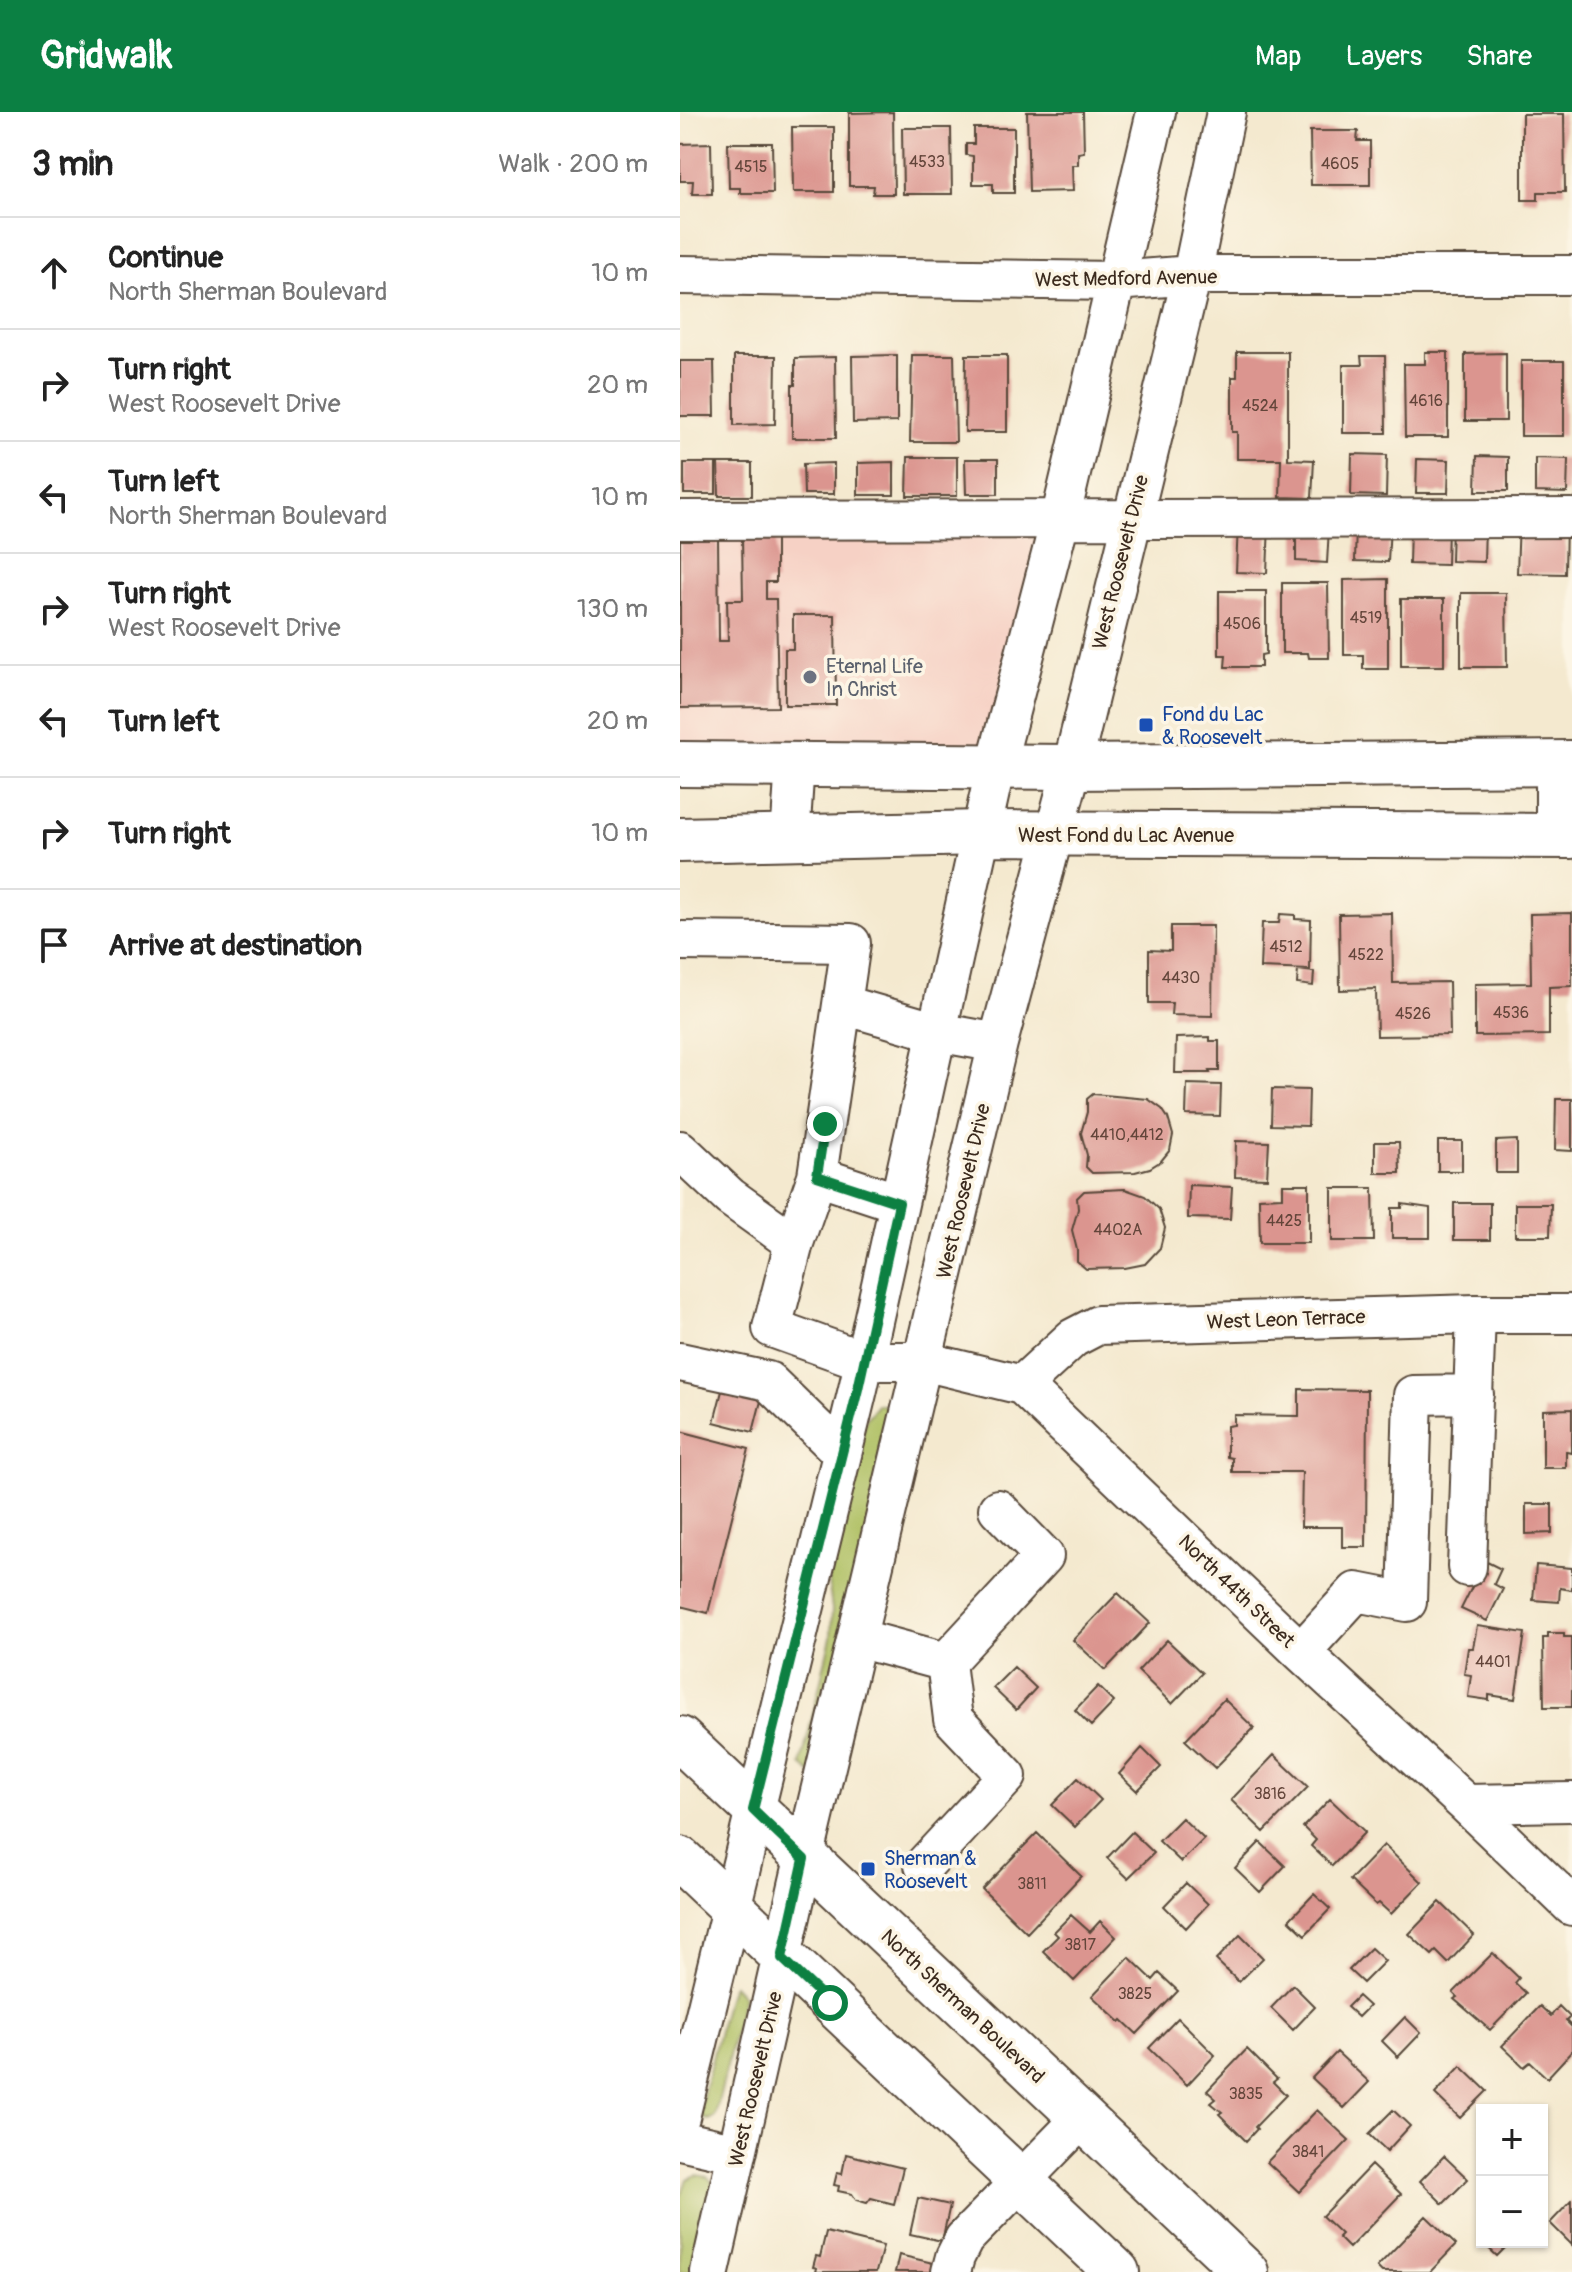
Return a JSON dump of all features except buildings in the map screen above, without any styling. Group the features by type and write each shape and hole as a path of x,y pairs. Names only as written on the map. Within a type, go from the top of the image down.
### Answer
{"main road":[{"path":"680,764 1072,767 1564,763"},
{"name":"West Fond du Lac Avenue","path":"680,840 982,833 1563,836"},
{"name":"North Sherman Boulevard","path":"680,1739 1246,2272"},
{"path":"680,1859 1117,2272"}],"street":[{"path":"680,2117 864,1361 996,765 1060,520 1156,112"},
{"name":"West Roosevelt Drive","path":"710,2272 804,1859 998,1043 1072,767 1130,518 1192,275 1226,112"},
{"name":"West Medford Avenue","path":"680,275 1116,281 1192,275 1572,275"},
{"path":"680,520 1572,518"},
{"path":"790,839 795,763"},
{"path":"1563,836 1564,763"},
{"path":"680,941 851,943 817,1176 794,1243 772,1328 864,1361 923,1361 1022,1385"},
{"path":"844,1005 937,1032 998,1043"},
{"path":"680,1150 730,1197 794,1243"},
{"path":"817,1176 899,1203"},
{"path":"1467,1567 1476,1314"},
{"name":"West Leon Terrace","path":"1022,1385 1073,1338 1098,1325 1572,1314"},
{"path":"680,1362 768,1381 842,1453"},
{"name":"North 44th Street","path":"1022,1385 1572,1906"},
{"path":"1301,1652 1356,1592 1407,1602 1413,1395 1474,1394"},
{"path":"924,1865 1007,1776 953,1719 946,1662 1044,1556 998,1509"},
{"path":"857,1638 946,1662"},
{"path":"1466,1804 1572,1802"},
{"path":"951,2272 964,2239 1083,2117"},
{"path":"680,2140 737,2153"}],"shaded area":[{"path":"680,520 1060,520 996,765 680,759"}],"green space":[{"path":"878,1404 889,1407 892,1427 812,1774 801,1765 831,1637 832,1609 828,1579 866,1419"},
{"path":"733,1985 743,1996 715,2117 708,2120 702,2117 700,2109 727,1998"},
{"path":"697,2175 708,2177 714,2184 698,2272 680,2272 680,2199 687,2179"}],"place":[{"name":"Eternal Life In Christ","path":"810,677"},
{"name":"Fond du Lac & Roosevelt","path":"1146,725"},
{"name":"Sherman & Roosevelt","path":"868,1869"}],"route":[{"path":"825,1124 817,1176 899,1203 858,1389 753,1810 804,1859 782,1958 830,2003"}]}
